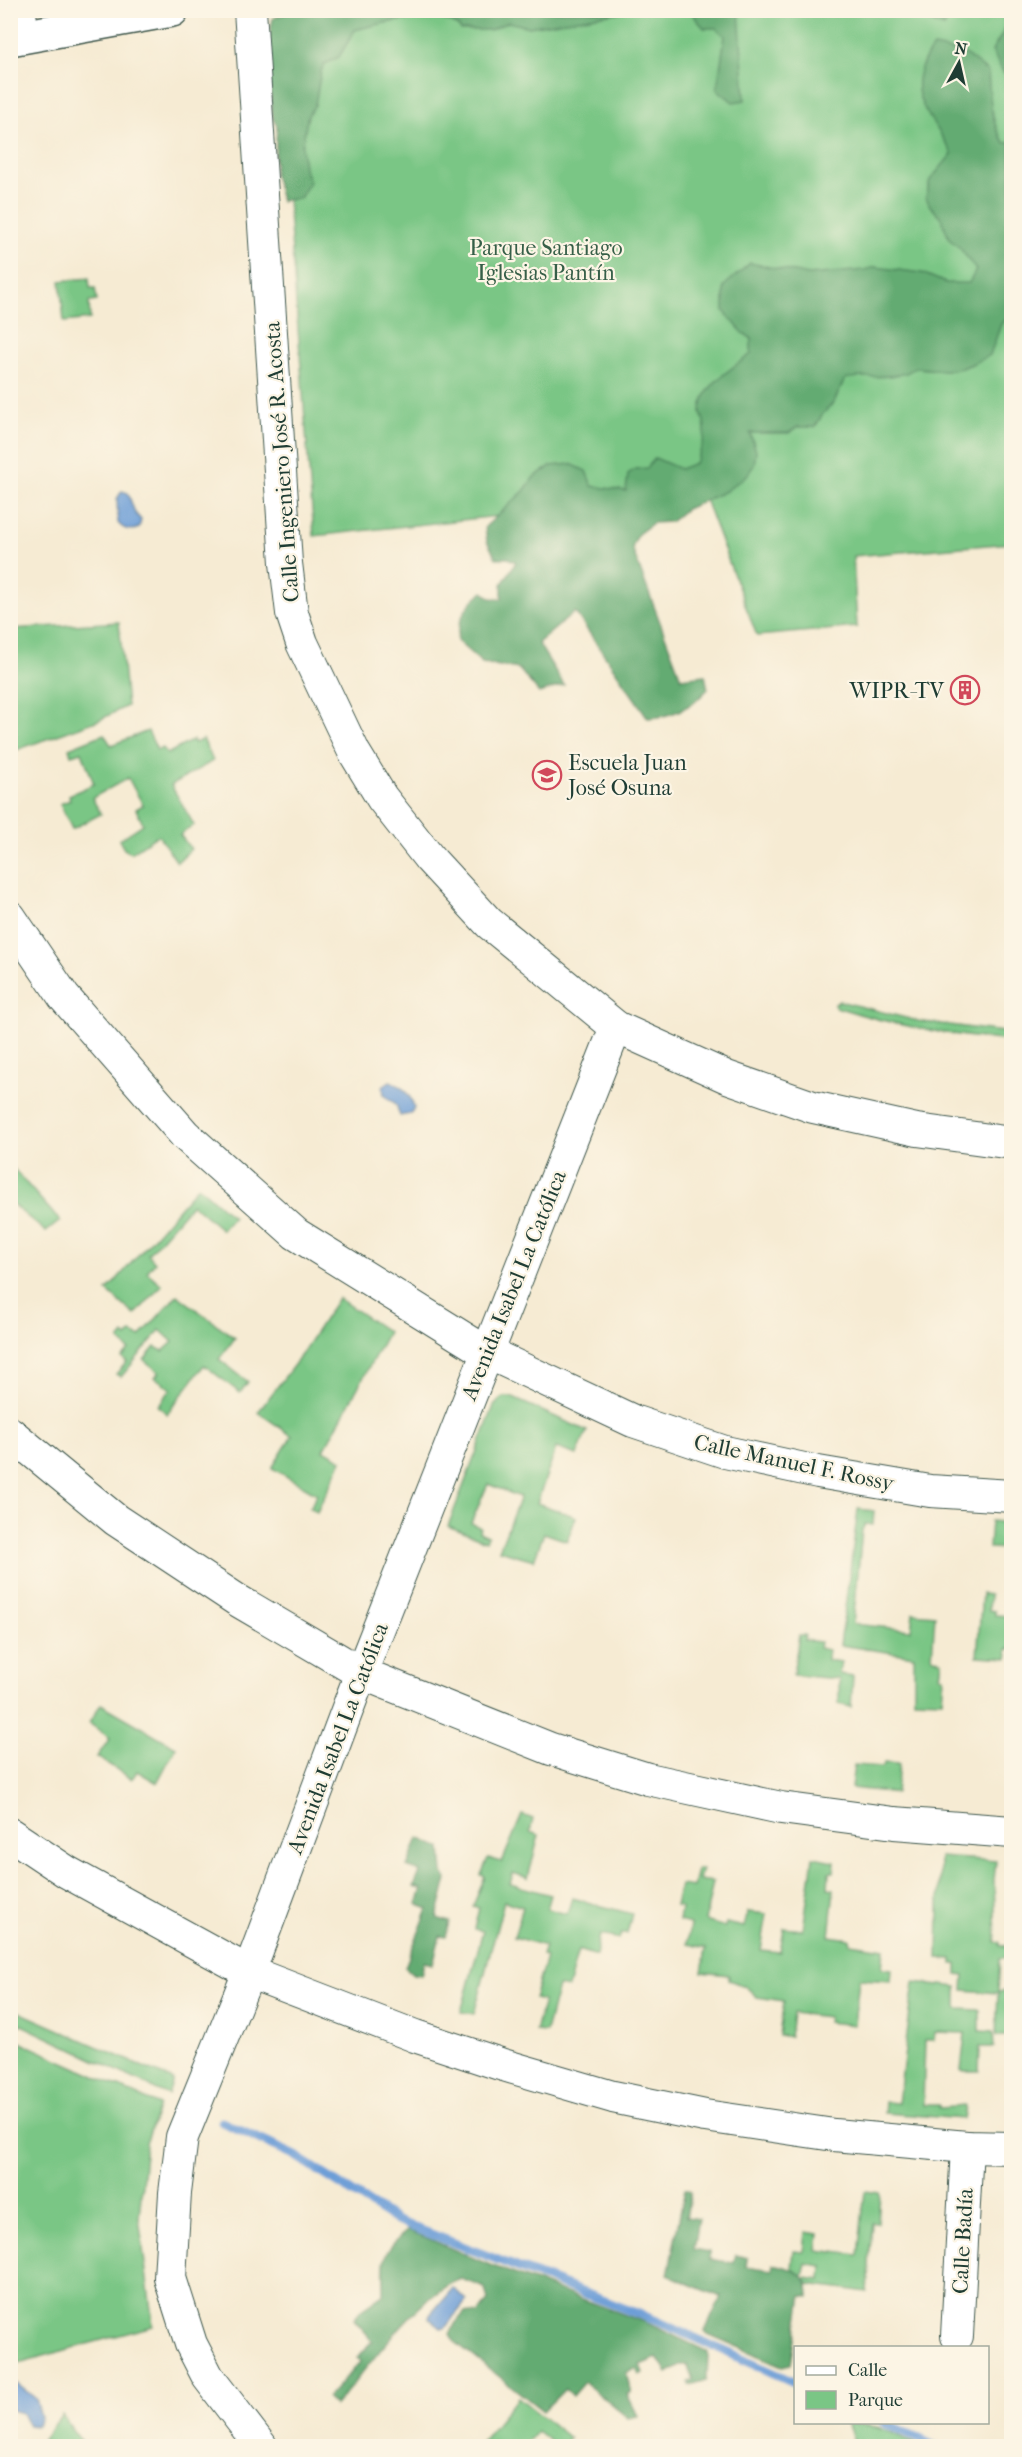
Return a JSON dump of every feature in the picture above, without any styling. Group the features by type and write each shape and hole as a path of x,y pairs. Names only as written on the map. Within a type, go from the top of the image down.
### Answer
{"street":[{"path":"18,29 172,10"},
{"name":"Calle Ingeniero José R. Acosta","path":"250,10 286,563 292,613 302,643 354,752 382,798 430,859 489,923 616,1027 727,1077 813,1107 917,1130 1011,1143"},
{"name":"Calle Manuel F. Rossy","path":"10,917 64,997 185,1136 296,1234 486,1353 633,1421 725,1452 818,1472 930,1491 1011,1496"},
{"name":"Avenida Isabel La Católica","path":"261,2446 238,2420 208,2377 191,2344 170,2277 174,2193 182,2137 196,2097 249,1972 361,1673 486,1353 616,1027"},
{"path":"10,1433 116,1520 237,1600 361,1673 551,1749 648,1779 781,1808 905,1824 1011,1832"},
{"path":"10,1834 67,1872 249,1972 426,2039 500,2064 613,2097 705,2116 834,2135 1011,2148"},
{"name":"Calle Badía","path":"957,2336 967,2146"}],"green space":[{"name":"Parque Santiago Iglesias Pantín","path":"397,10 1011,11 1011,543 853,556 857,627 757,636 703,494 314,536 275,31"},
{"path":"697,10 739,11 745,100 733,102 717,89 725,36 716,28 704,28 693,15"},
{"path":"291,11 627,11 529,27 508,22 490,30 461,30 453,23 426,18 394,21 355,30 339,57 325,64 321,71 315,105 308,115 302,147 304,168 310,182 300,198 281,201 274,174 277,126 273,119 266,53 273,18"},
{"path":"909,11 987,11 948,20 944,27 912,15"},
{"path":"1012,11 1011,78 1003,72 992,51 1011,19"},
{"path":"933,47 964,53 988,72 996,128 1005,143 1011,142 1011,316 1001,324 990,355 963,368 939,370 918,368 898,375 845,379 834,402 815,427 797,427 789,433 750,433 756,451 754,465 748,474 726,491 686,509 670,522 653,523 638,534 632,548 681,678 705,675 708,689 688,706 665,716 648,718 575,612 538,643 564,685 539,693 519,669 482,663 457,641 461,620 471,602 483,592 491,598 502,599 502,584 516,562 508,558 496,558 487,541 485,527 524,491 534,477 551,466 571,464 586,471 592,486 626,491 628,474 635,469 647,468 655,458 680,469 695,463 704,438 705,427 701,413 706,394 719,379 751,354 751,338 743,333 724,311 724,286 750,263 809,275 875,267 922,273 946,283 969,283 976,270 960,248 949,239 941,217 930,206 926,197 930,180 952,154 921,102 918,90 918,78 923,63"},
{"path":"89,278 90,288 95,288 97,301 89,302 90,319 64,322 60,281"},
{"path":"119,622 127,706 99,720 11,752 11,629"},
{"path":"148,731 157,750 163,748 167,754 193,740 195,743 203,739 213,761 171,785 194,825 180,835 191,849 177,862 158,835 131,853 124,849 119,840 143,824 136,809 143,805 128,778 92,798 101,814 72,829 60,804 70,800 69,795 94,784 82,752 71,755 69,748 104,734 111,745"},
{"path":"839,1001 918,1021 1011,1033 1011,1041 901,1025 836,1007 834,1005"},
{"path":"11,1166 60,1221 46,1232 11,1203"},
{"path":"198,1186 233,1217 222,1230 192,1204 148,1254 155,1262 147,1272 162,1285 135,1315 107,1291"},
{"path":"177,1295 235,1338 219,1359 248,1382 240,1393 204,1365 167,1414 158,1406 171,1389 155,1377 159,1372 144,1360 155,1347 163,1351 173,1342 160,1330 121,1377 116,1374 127,1362 122,1358 129,1350 119,1340 124,1334 127,1337 131,1333 140,1337"},
{"path":"338,1298 388,1332 324,1450 342,1460 317,1512 310,1508 317,1494 272,1468 292,1436 258,1412 297,1361"},
{"path":"503,1397 511,1397 587,1431 577,1455 556,1448 537,1503 576,1517 567,1541 544,1533 534,1560 499,1550 520,1497 488,1484 471,1523 481,1528 479,1532 488,1536 486,1541 448,1526 494,1406"},
{"path":"858,1509 874,1511 873,1525 865,1524 862,1530 853,1624 911,1630 913,1613 935,1615 932,1657 942,1661 940,1676 944,1677 942,1700 914,1699 914,1656 840,1645"},
{"path":"991,1521 1011,1523 1010,1549 989,1548"},
{"path":"982,1594 990,1595 989,1610 995,1611 995,1615 1011,1616 1011,1649 1007,1649 1008,1658 977,1656"},
{"path":"799,1635 805,1635 804,1640 820,1642 819,1648 828,1650 827,1660 841,1662 839,1674 853,1676 851,1707 839,1704 839,1679 793,1675"},
{"path":"101,1704 176,1747 157,1783 137,1771 132,1779 97,1757 110,1738 89,1723"},
{"path":"884,1763 899,1764 896,1793 851,1788 854,1765 883,1767"},
{"path":"522,1815 533,1819 530,1832 539,1835 528,1878 513,1873 510,1884 551,1895 547,1909 567,1914 572,1898 632,1914 627,1934 621,1934 619,1939 600,1935 596,1956 578,1950 568,1988 558,1986 546,2032 535,2031 544,2001 534,1999 546,1957 542,1955 545,1946 514,1937 523,1907 504,1901 474,2014 461,2012 483,1931 474,1929 479,1908 473,1906 485,1877 481,1875 488,1858 502,1862"},
{"path":"418,1838 441,1848 443,1872 447,1879 437,1918 450,1922 446,1937 440,1936 433,1964 424,1962 421,1975 413,1974 405,1967 428,1909 417,1904 422,1889 414,1887 420,1872 407,1867"},
{"path":"813,1857 835,1861 834,1872 829,1872 828,1888 834,1889 829,1936 850,1939 851,1944 884,1949 882,1968 892,1969 891,1981 859,1979 854,2025 827,2022 828,2017 793,2013 790,2037 779,2035 784,2001 757,1997 746,1987 729,1980 729,1975 702,1972 706,1948 687,1944 690,1924 679,1921 681,1907 675,1906 680,1885 693,1887 697,1869 702,1869 699,1880 713,1882 705,1921 725,1927 726,1923 744,1927 748,1912 767,1914 761,1950 780,1952 784,1928 803,1930"},
{"path":"940,1857 996,1861 994,1880 996,1942 1000,1942 1000,1946 1010,1945 1012,1938 1011,1957 1000,1958 998,1992 1011,1990 1011,2036 996,2036 998,1993 963,1990 964,1975 957,1974 957,1964 952,1964 952,1959 938,1958"},
{"path":"914,1982 957,1987 957,2009 980,2010 980,2031 993,2032 994,2047 980,2047 979,2071 961,2071 965,2033 935,2032 934,2040 925,2040 923,2105 939,2105 939,2108 965,2106 963,2119 884,2113 885,2102 898,2103"},
{"path":"10,2008 173,2080 168,2095 11,2020"},
{"path":"11,2038 159,2105 146,2143 139,2217 153,2326 11,2365"},
{"path":"685,2189 691,2191 686,2217 699,2219 694,2249 709,2252 709,2259 734,2263 736,2255 747,2258 746,2266 772,2270 773,2264 787,2267 803,2277 809,2289 809,2297 802,2296 791,2364 782,2366 708,2334 705,2331 721,2297 668,2275"},
{"path":"865,2191 880,2193 878,2223 872,2223 867,2292 808,2284 804,2278 821,2280 822,2266 806,2263 803,2277 792,2268 794,2251 804,2252 806,2232 819,2234 817,2250 858,2255"},
{"path":"408,2230 490,2265 647,2323 708,2352 707,2380 690,2385 689,2382 693,2380 687,2365 680,2365 667,2373 657,2358 640,2365 643,2373 639,2375 636,2369 626,2373 631,2392 627,2394 638,2416 628,2418 584,2382 572,2396 565,2389 543,2411 454,2341 450,2334 455,2324 465,2312 478,2314 488,2300 485,2288 461,2279 445,2287 410,2316 335,2406 327,2398 361,2361 357,2358 373,2341 354,2319 360,2311 384,2294 385,2258 392,2245"},
{"path":"518,2397 569,2438 561,2446 557,2446 537,2431 524,2446 478,2446"},
{"path":"62,2415 84,2446 38,2446"},
{"path":"847,2424 875,2426 919,2446 856,2446"}],"water":[{"path":"122,491 128,493 135,513 141,520 139,528 127,530 118,523 117,499"},
{"path":"390,1081 402,1088 411,1099 414,1108 410,1114 400,1116 396,1104 384,1095 383,1086"},
{"path":"453,2288 467,2300 445,2328 441,2328 429,2318"},
{"path":"17,2384 36,2399 41,2418 37,2426 28,2425 22,2413 11,2410 11,2385"}],"waterway":[{"path":"222,2122 294,2155 397,2221 657,2321 794,2382"},
{"path":"887,2424 935,2446"}],"place":[{"name":"WIPR-TV","path":"965,690"},
{"name":"Escuela Juan José Osuna","path":"547,775"}]}
